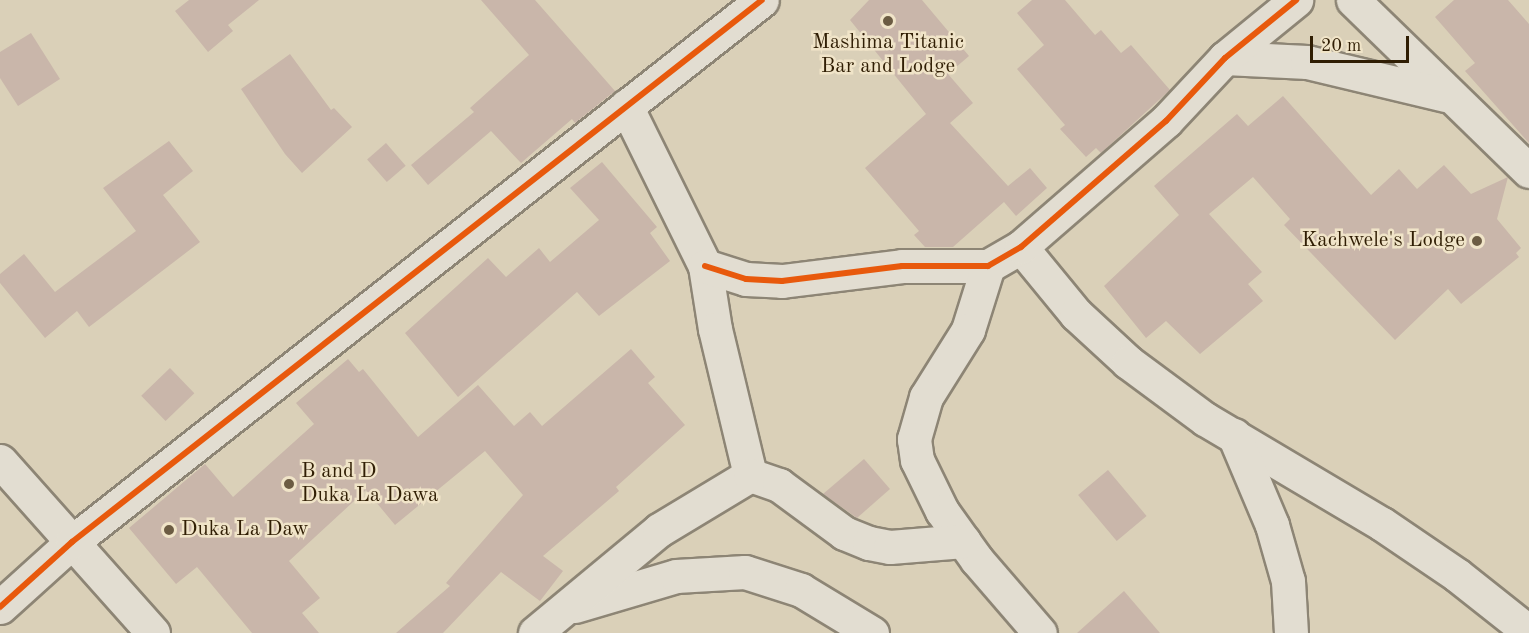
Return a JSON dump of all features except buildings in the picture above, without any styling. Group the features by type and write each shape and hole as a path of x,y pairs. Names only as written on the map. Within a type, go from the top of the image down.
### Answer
{"street":[{"path":"0,607 72,542 762,0"},
{"path":"705,266 746,279 782,281 902,266 988,266 1021,247 1166,121 1225,58 1296,0"},
{"path":"1353,0 1448,96 1529,171"},
{"path":"1225,58 1307,62 1448,96"},
{"path":"626,106 705,266 715,329 750,475"},
{"path":"1021,247 1076,314 1128,363 1234,435 1382,524 1522,626"},
{"path":"988,266 968,330 926,397 914,439 917,460 942,511 1040,633"},
{"path":"1234,435 1272,525 1288,581 1291,633"},
{"path":"0,461 153,633"},
{"path":"750,475 779,485 844,533 868,543 890,547 964,541"},
{"path":"536,633 659,530 750,475"},
{"path":"562,610 676,576 745,572 801,590 872,633"}],"cycle path":[{"path":"0,607 72,542 762,0"},
{"path":"705,266 746,279 782,281 902,266 988,266 1021,247 1166,121 1225,58 1296,0"}],"place":[{"name":"Mashima Titanic Bar and Lodge","path":"888,21"},
{"name":"Kachwele's Lodge","path":"1477,241"},
{"name":"B and D Duka La Dawa","path":"289,484"},
{"name":"Duka La Daw","path":"169,530"}]}
